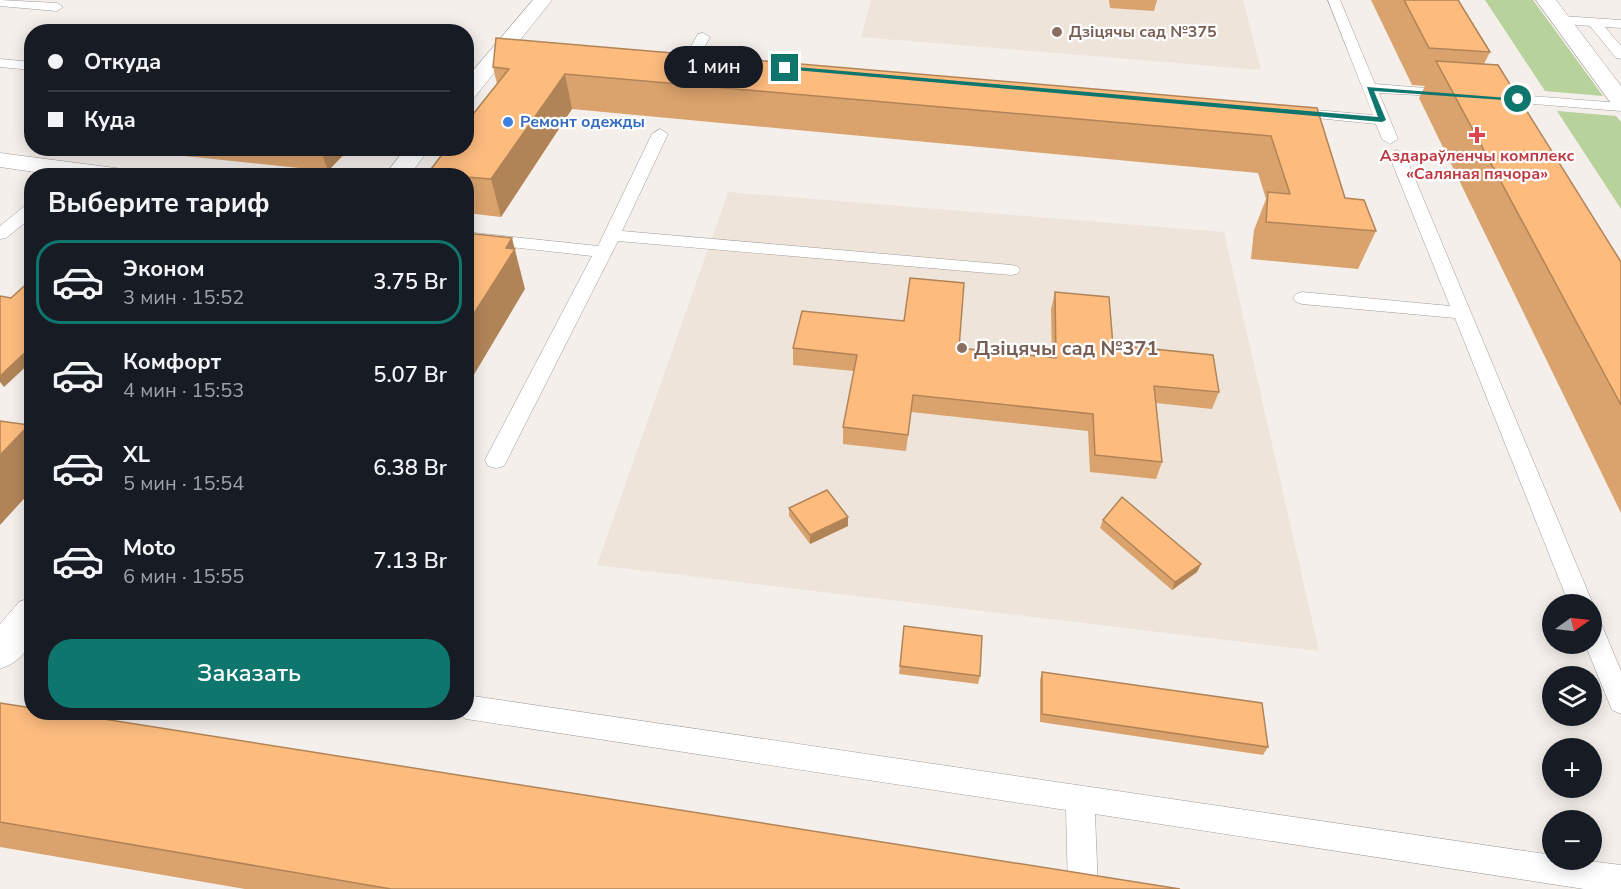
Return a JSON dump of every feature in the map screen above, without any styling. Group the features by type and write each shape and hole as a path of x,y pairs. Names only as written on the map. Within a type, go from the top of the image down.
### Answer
{"street":[{"path":"474,83 543,0"},
{"path":"1546,0 1621,101"},
{"path":"403,168 412,156"},
{"path":"0,160 46,168"}],"lane":[{"path":"1334,0 1577,594"},
{"path":"0,2 57,7"},
{"path":"1561,20 1621,24"},
{"path":"1594,22 1619,49"},
{"path":"690,60 703,37"},
{"path":"0,63 24,65"},
{"path":"1370,88 1621,107"},
{"path":"1276,111 1382,120"},
{"path":"496,460 604,252 660,134"},
{"path":"0,234 24,214"},
{"path":"612,235 1011,270"},
{"path":"474,238 604,252"},
{"path":"1302,298 1462,313"},
{"path":"1602,654 1621,702"},
{"path":"474,708 1621,880"},
{"path":"1080,798 1083,889"}],"shaded area":[{"name":"Дзіцячы сад №375","path":"871,0 1243,0 1261,70 861,37"},
{"name":"Дзіцячы сад №371","path":"728,192 1224,232 1319,651 597,565"}],"green space":[{"path":"1485,0 1533,0 1603,96 1545,91"},
{"path":"1557,111 1616,116 1621,122 1621,209"}],"building":[{"path":"1404,0 1458,0 1490,52 1429,48"},
{"path":"496,38 1317,108 1345,198 1364,200 1376,231 1266,222 1268,192 1290,194 1271,136 565,74 491,179 474,178 474,168 432,168 441,156 474,156 474,113 509,69 493,67"},
{"path":"1436,61 1498,65 1621,262 1621,405"},
{"path":"474,234 512,238 506,248 515,249 474,313"},
{"path":"910,278 964,283 959,348 1056,358 1055,292 1109,297 1113,345 1213,355 1219,392 1154,386 1162,462 1095,455 1093,414 913,395 908,435 843,427 857,355 793,348 802,311 904,321"},
{"path":"24,286 24,354 0,376 0,296 11,298"},
{"path":"0,421 24,424 24,430 0,455"},
{"path":"827,490 848,517 810,535 789,508"},
{"path":"1122,497 1201,564 1175,582 1103,520"},
{"path":"904,626 982,636 980,676 900,666"},
{"path":"1042,672 1262,703 1268,747 1042,714"},
{"path":"0,703 24,707 24,720 110,720 1180,889 391,889 0,822"}],"place":[{"name":"Дзіцячы сад №375","path":"1057,32"},
{"name":"Ремонт одежды","path":"508,122"},
{"name":"Аздараўленчы комплекс «Саляная пячора»","path":"1477,135"},
{"name":"Дзіцячы сад №371","path":"962,348"}],"route":[{"path":"785,68 1382,120 1370,88 1518,99"}]}
